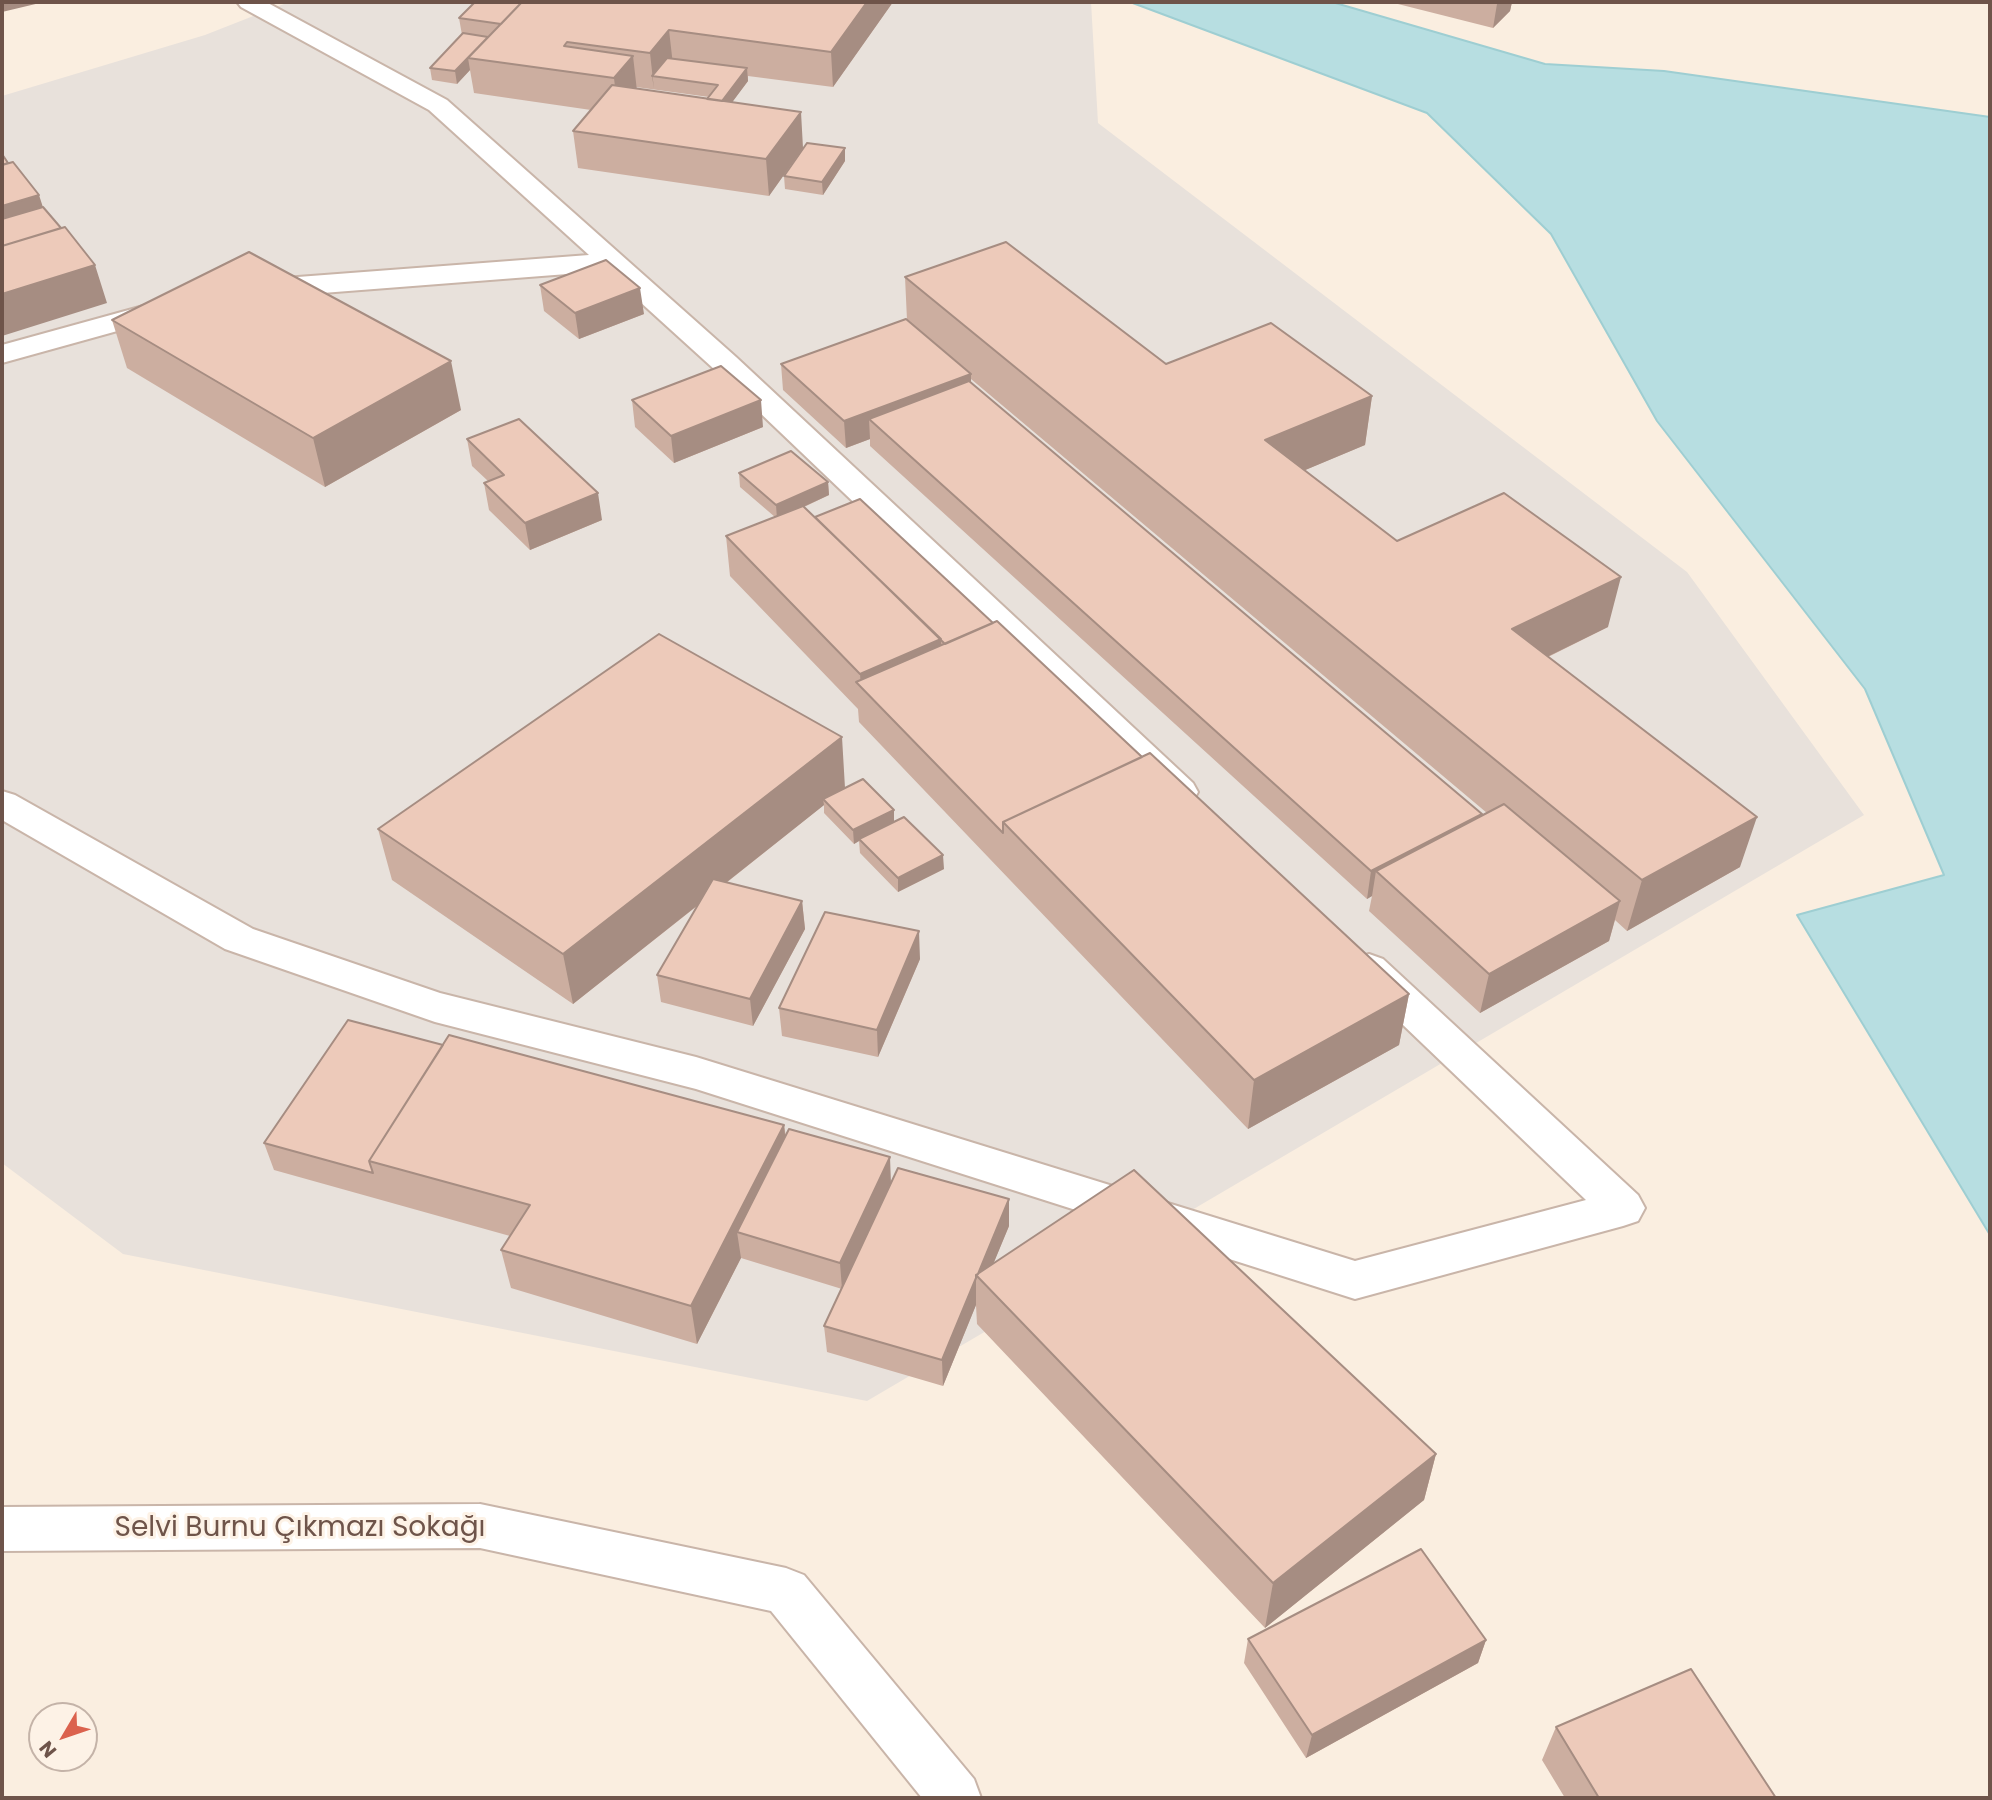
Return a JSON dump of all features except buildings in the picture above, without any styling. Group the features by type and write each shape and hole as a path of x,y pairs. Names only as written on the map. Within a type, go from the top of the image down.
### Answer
{"street":[{"path":"249,2 438,105 725,363 1199,810"},
{"path":"229,291 612,262"},
{"path":"2,354 188,302"},
{"path":"2,804 239,939 435,1007 696,1073 1355,1280 1623,1208 1351,952"},
{"name":"Selvi Burnu Çıkmazı Sokağı","path":"2,1529 480,1526 786,1591 955,1798"}],"shaded area":[{"path":"289,2 1091,2 1098,123 1687,572 1864,815 867,1401 123,1254 2,1163 2,96 205,35"}],"water":[{"path":"1130,2 1332,2 1545,64 1664,71 1990,117 1990,1235 1797,915 1944,875 1865,689 1657,421 1551,234 1427,113"}]}
